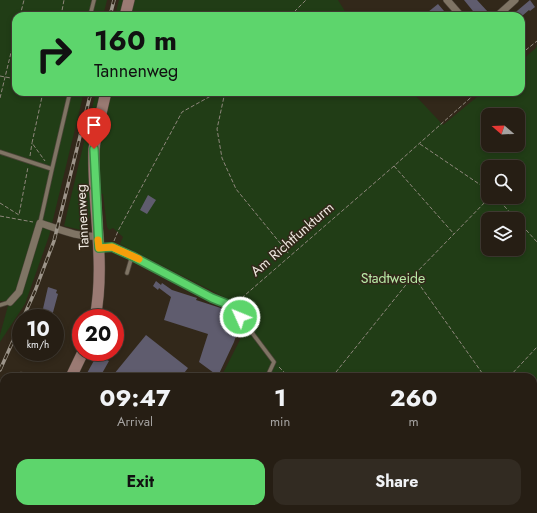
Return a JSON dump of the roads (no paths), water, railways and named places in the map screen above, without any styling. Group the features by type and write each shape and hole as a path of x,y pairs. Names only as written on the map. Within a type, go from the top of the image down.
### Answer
{"street":[{"path":"125,12 129,0"},
{"path":"447,0 458,12"},
{"path":"502,12 515,0"},
{"name":"Tannenweg","path":"96,309 99,286 99,248 94,149 105,96"},
{"path":"10,302 19,292 40,222 78,235 88,237 98,236"},
{"path":"73,373 79,361"}],"lane":[{"path":"91,12 94,0"},
{"path":"40,222 69,96"},
{"path":"0,152 52,169"},
{"path":"99,248 112,247 212,298 232,306 274,362 269,373"},
{"path":"127,274 132,256"},
{"path":"0,305 10,302"}],"railway":[{"path":"111,12 114,0"},
{"path":"27,309 54,241 90,96"},
{"path":"0,370 12,343"}],"park label":[{"name":"Stadtweide","path":"393,278"}]}
